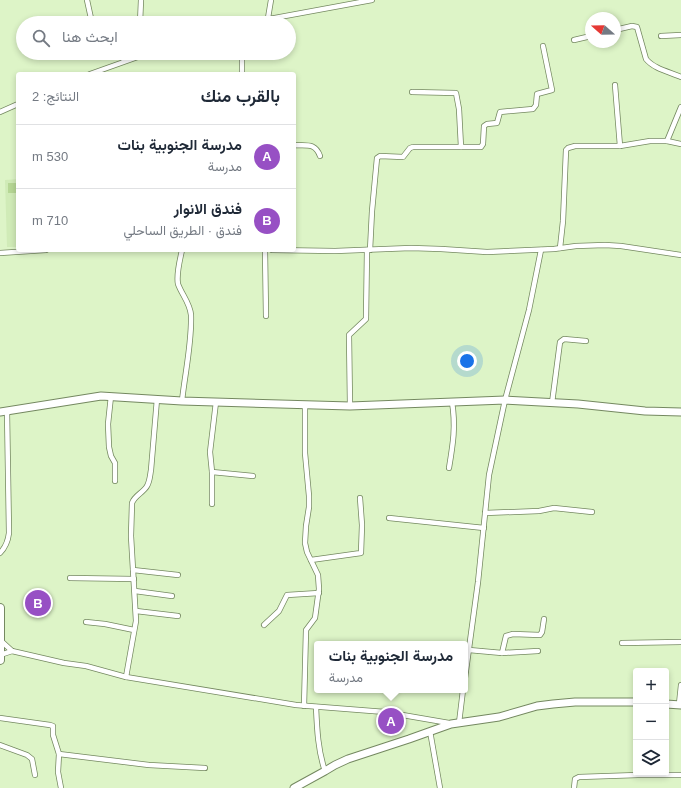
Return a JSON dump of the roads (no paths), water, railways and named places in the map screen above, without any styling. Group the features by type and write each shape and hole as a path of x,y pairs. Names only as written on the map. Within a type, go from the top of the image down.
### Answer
{"highway":[{"path":"0,608 0,660"}],"street":[{"path":"87,0 90,16"},
{"path":"140,16 141,0"},
{"path":"268,16 271,0"},
{"path":"280,16 372,0"},
{"path":"621,29 632,26 637,27 646,59 661,69 681,77"},
{"path":"661,36 681,35"},
{"path":"574,40 585,37"},
{"path":"350,406 349,335 366,319 368,250 377,158 380,156 402,157 410,148 413,147 481,147 483,144 484,126 487,124 497,123 500,112 533,109 536,106 537,94 552,91 553,88 543,46"},
{"path":"95,72 127,60"},
{"path":"242,60 242,72"},
{"path":"615,85 620,146"},
{"path":"412,92 456,93 459,109 461,147"},
{"path":"0,112 16,105"},
{"path":"667,141 681,107"},
{"path":"560,248 563,221 566,150 568,148 575,146 620,146 650,141 667,141 681,144"},
{"path":"296,146 312,146 317,150 320,156"},
{"path":"296,250 335,251 411,248 487,252 541,250 590,245 621,246 681,255"},
{"path":"468,657 486,513 489,475 505,400 529,310 541,250"},
{"path":"0,252 16,251"},
{"path":"182,252 178,279 190,313 189,348 182,401"},
{"path":"265,252 266,316"},
{"path":"552,402 560,342 564,339 586,341"},
{"path":"0,553 8,541 9,533 3,412 101,396 111,396 182,401 350,406 505,400 552,402 681,412"},
{"path":"111,396 108,424 109,447 111,456 115,463 114,481"},
{"path":"126,677 136,610 131,536 132,503 134,498 143,491 152,470 157,399"},
{"path":"212,504 212,472 210,452 216,402"},
{"path":"450,468 455,427 452,402"},
{"path":"304,706 306,630 315,618 319,593 318,575 307,552 305,543 309,496 305,454 305,404"},
{"path":"212,472 253,476"},
{"path":"311,560 361,553 362,525 360,498"},
{"path":"486,513 539,511 554,508 592,512"},
{"path":"389,518 484,528"},
{"path":"133,570 178,575"},
{"path":"70,578 134,579"},
{"path":"135,591 172,596"},
{"path":"264,625 279,611 287,595 319,593"},
{"path":"136,610 178,616"},
{"path":"502,653 506,636 514,634 540,635 542,632 544,619"},
{"path":"86,622 134,630"},
{"path":"0,640 12,651 64,663 86,666 126,677 304,706 385,712 451,724"},
{"path":"622,643 681,642"},
{"path":"469,650 502,653 538,651"},
{"path":"0,655 12,651"},
{"path":"669,704 680,704 681,685"},
{"path":"459,722 463,693"},
{"path":"298,787 334,764 451,724 499,717 537,706 553,704 606,701 633,702"},
{"path":"316,707 318,741 321,760 325,771"},
{"path":"0,718 50,725 54,729 53,735 59,754 58,772 61,788"},
{"path":"430,731 440,788"},
{"path":"0,745 28,755 32,759 35,775"},
{"path":"59,754 149,765 205,768"},
{"path":"574,788 575,779 579,777 633,774"},
{"path":"669,775 681,775"}],"place":[{"name":"فندق الانوار","path":"38,603"},
{"name":"مدرسة الجنوبية بنات","path":"391,721"}]}
